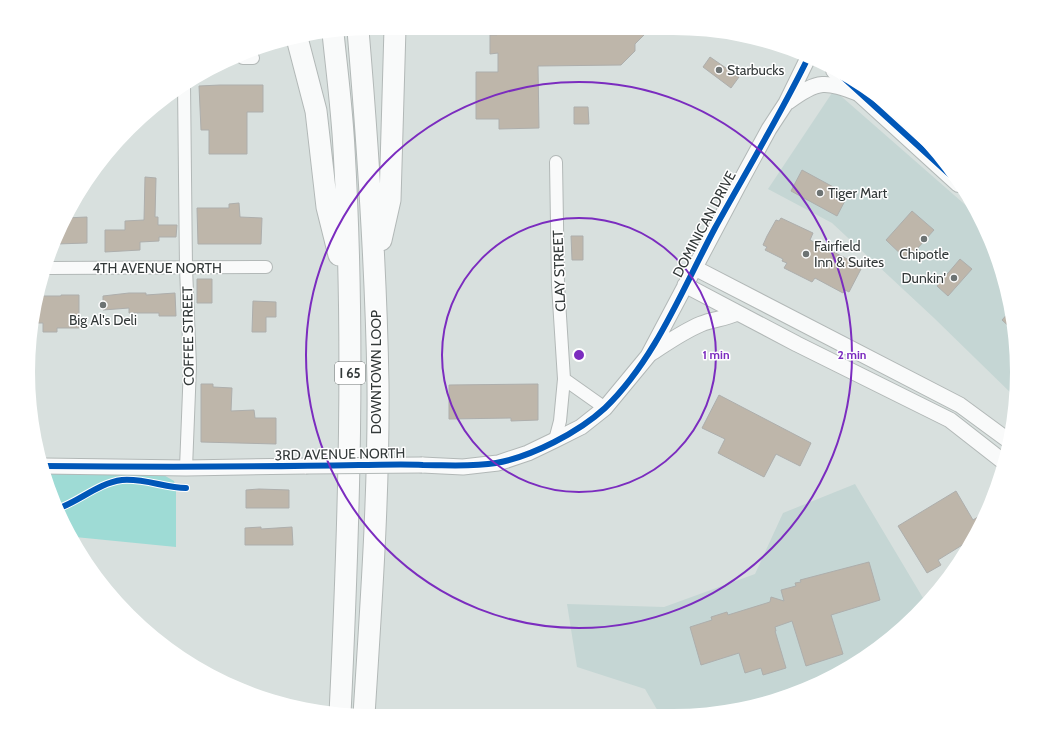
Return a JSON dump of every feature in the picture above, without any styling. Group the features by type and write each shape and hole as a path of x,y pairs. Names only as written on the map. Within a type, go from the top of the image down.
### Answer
{"highway":[{"path":"375,266 390,200 395,35"},
{"name":"DOWNTOWN LOOP","path":"358,36 369,154 375,266 378,386 375,539 364,709"},
{"name":"DOWNTOWN LOOP","path":"334,37 344,148 349,296 348,556 340,707"},
{"path":"298,43 316,111 327,207 349,296"}],"main road":[{"path":"853,87 937,163"}],"street":[{"name":"DOMINICAN DRIVE","path":"616,396 648,356 769,130 786,104 806,63"},
{"path":"786,104 804,90 820,84 833,85 860,94"},
{"name":"COFFEE STREET","path":"184,93 186,268 190,366 186,468"},
{"name":"CLAY STREET","path":"555,440 560,421 564,379 558,285 556,162"},
{"name":"4TH AVENUE NORTH","path":"52,268 266,267"},
{"path":"695,268 960,405 1004,437"},
{"path":"685,285 737,313 950,420 999,459"},
{"path":"648,356 682,332 703,323 729,317 737,313"},
{"path":"804,347 805,325"},
{"path":"564,379 591,400 605,408"},
{"name":"3RD AVENUE NORTH","path":"48,466 186,468 422,465 463,467 498,463 528,453 581,426 605,408 616,396"}],"shaded area":[{"path":"834,90 966,205 984,243 992,264 1004,306 1009,350 1009,391 934,318 832,223 768,189"},
{"path":"160,473 174,481 176,488 176,547 79,537 61,501 51,474"},
{"path":"855,484 923,598 895,625 878,639 842,664 781,691 739,703 695,708 657,709 645,689 577,667 567,604 664,607 755,574 783,513"}],"building":[{"path":"490,35 644,35 635,44 635,51 621,65 538,66 539,128 499,129 499,119 476,119 476,72 498,72 498,53 490,54"},
{"name":"Starbucks","path":"710,57 739,77 731,88 703,67"},
{"path":"263,85 263,112 247,112 247,154 209,154 209,130 201,130 199,86"},
{"path":"574,107 588,107 589,124 574,124"},
{"name":"Tiger Mart","path":"802,170 848,195 837,216 791,191"},
{"path":"145,177 156,178 155,217 158,217 158,225 177,225 176,237 159,237 159,241 140,242 140,250 105,252 105,230 125,230 125,221 144,220"},
{"path":"239,203 240,217 262,218 261,244 198,244 197,208 229,208 229,204"},
{"path":"912,211 934,230 907,260 886,240"},
{"path":"87,217 87,243 61,244 73,218"},
{"name":"Fairfield Inn & Suites","path":"781,218 813,233 810,240 859,265 858,267 861,269 849,292 845,290 843,293 815,278 812,282 784,268 787,263 782,261 783,259 765,250 767,247 763,245 767,236 776,220 779,221"},
{"path":"571,236 583,236 583,260 572,260"},
{"name":"Dunkin'","path":"960,259 972,269 948,296 937,286"},
{"path":"197,279 212,279 212,303 197,303"},
{"path":"146,293 146,295 175,293 176,316 159,316 159,313 129,313 129,308 103,310 103,296"},
{"path":"79,295 79,328 57,328 57,332 43,332 43,323 39,323 43,296"},
{"path":"253,301 276,302 276,317 266,317 266,332 252,332"},
{"path":"1005,316 1006,324 1002,320"},
{"path":"201,384 213,384 213,387 232,388 231,411 254,410 255,418 276,418 276,444 201,442"},
{"path":"538,384 538,420 511,421 511,418 449,419 449,385"},
{"path":"719,395 811,443 800,466 776,454 764,477 718,453 725,439 702,428"},
{"path":"246,490 289,490 289,508 246,508"},
{"path":"956,491 973,520 976,518 962,545 938,560 941,565 927,573 898,526"},
{"path":"261,527 261,529 292,527 293,545 245,545 245,528"},
{"path":"869,562 880,600 831,615 843,654 806,666 792,621 775,627 786,668 763,675 761,668 745,673 739,653 701,665 690,627 712,620 711,617 727,612 728,615 770,602 771,597 784,601 781,590 796,586 795,583 801,582 800,580"}],"cycle path":[{"path":"48,466 460,466 496,463 510,460 554,442 582,426 605,408 623,389 639,368 667,322 715,228 774,123 806,63"},
{"path":"857,90 936,162"},
{"path":"64,507 97,488 122,480 139,480 178,488 186,488"}],"place":[{"name":"Starbucks","path":"719,70"},
{"name":"Tiger Mart","path":"820,193"},
{"name":"Chipotle","path":"924,239"},
{"name":"Fairfield Inn & Suites","path":"806,254"},
{"name":"Dunkin'","path":"954,278"},
{"name":"Big Al's Deli","path":"103,305"}]}
